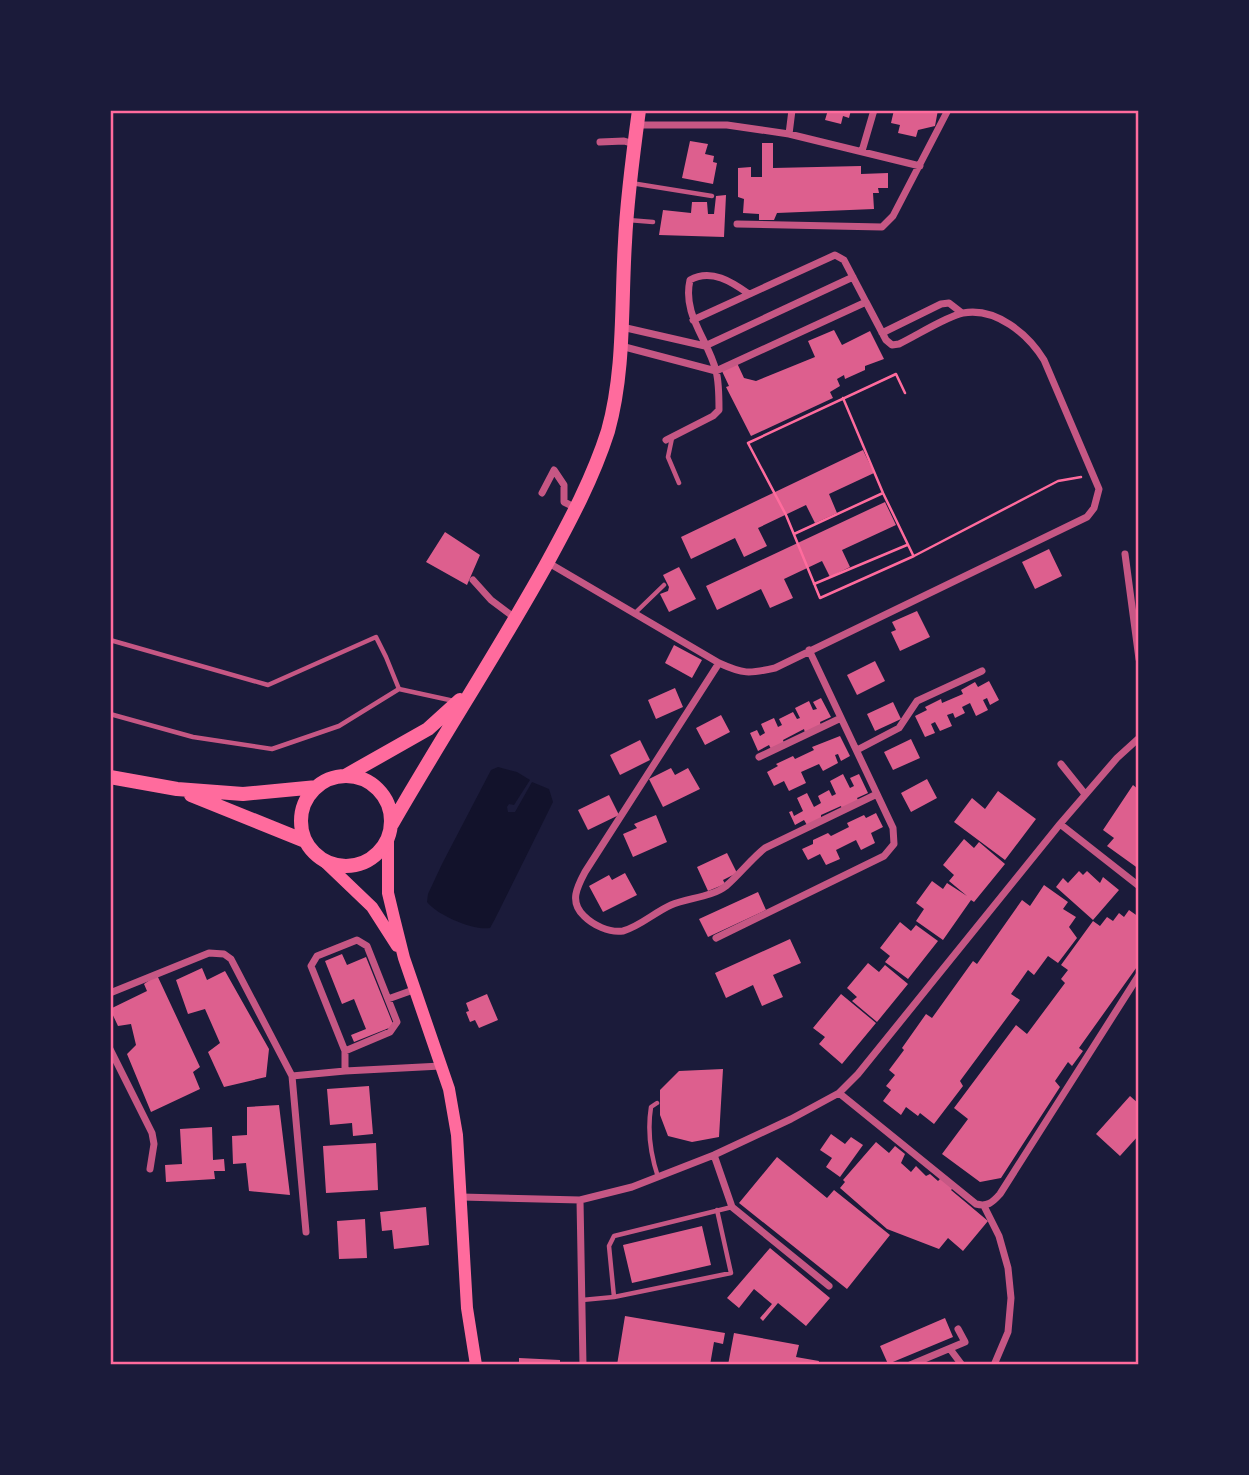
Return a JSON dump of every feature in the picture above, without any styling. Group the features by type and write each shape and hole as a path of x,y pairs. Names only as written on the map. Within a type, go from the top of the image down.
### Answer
{"highway":[{"path":"474,688 428,729 345,776 330,779 317,787 307,798 301,827 305,841 314,853 326,862 354,866 369,861 380,851 438,743 474,688 547,562 596,465 608,428 616,388 621,346 627,220 638,118"},
{"path":"345,776 360,778 384,795 390,809 390,831"},
{"path":"110,777 177,789 243,794 317,787"},
{"path":"177,789 305,841"}],"main road":[{"path":"390,831 388,893 404,958 449,1089 457,1135 467,1308 476,1365"},
{"path":"326,862 372,907 404,958"}],"street":[{"path":"789,134 792,110"},
{"path":"862,151 874,110"},
{"path":"737,224 881,227 893,216 948,110"},
{"path":"638,118 727,125 789,134 920,166"},
{"path":"600,142 624,141 635,144"},
{"path":"547,562 719,663 740,673 759,672 775,667 1087,517 1098,498 1099,489 1094,475 1044,360 1034,344 1000,319 983,313 962,313 896,345 888,343 842,257 835,254 693,320"},
{"path":"669,438 717,414 719,406 716,371 693,320 688,289 690,280 708,275 723,278 749,294"},
{"path":"622,327 705,346 853,277"},
{"path":"621,346 716,371 866,302"},
{"path":"882,333 941,304 949,303 962,313"},
{"path":"542,493 554,470 564,485 564,502 576,509"},
{"path":"1125,554 1139,659"},
{"path":"473,580 491,600 515,618"},
{"path":"716,938 890,851 895,836 809,650"},
{"path":"719,663 584,872 575,891 576,903 582,915 611,931 624,930 668,906 725,887 765,848 877,794"},
{"path":"857,750 899,728 917,701 982,671"},
{"path":"759,757 841,718"},
{"path":"461,1196 580,1200 632,1187 714,1154 791,1119 839,1093 858,1074 1085,794 1139,738"},
{"path":"1061,764 1085,794"},
{"path":"1060,824 1139,886"},
{"path":"345,1051 394,1029 396,1018 367,946 361,941 353,941 314,958 312,970 345,1051 345,1071"},
{"path":"110,993 209,953 224,954 236,967 292,1076 306,1232"},
{"path":"839,1093 976,1204 984,1206 992,1203 1139,975"},
{"path":"388,999 415,989"},
{"path":"110,1049 152,1133 154,1144 150,1168"},
{"path":"292,1076 441,1066"},
{"path":"714,1154 732,1207 829,1286"},
{"path":"580,1200 583,1365"},
{"path":"984,1206 999,1236 1008,1268 1011,1298 1008,1332 994,1365"},
{"path":"910,1365 965,1342 958,1329"},
{"path":"950,1349 962,1365"}],"lane":[{"path":"631,183 712,196"},
{"path":"627,220 653,222"},
{"path":"669,438 668,457 679,483"},
{"path":"634,614 664,585"},
{"path":"110,640 268,685 376,637 399,689"},
{"path":"110,714 193,737 272,749 339,726 399,689 458,702"},
{"path":"657,1103 651,1107 648,1129 652,1159 658,1177"},
{"path":"614,1297 609,1246 614,1236 732,1207"},
{"path":"581,1300 614,1297 731,1273 717,1210"}],"path":[{"path":"905,393 896,374 748,443 794,534 820,598 914,556 1058,481 1094,475"},
{"path":"842,398 914,556"},
{"path":"794,534 883,493"},
{"path":"813,585 908,545"}],"shaded area":[{"path":"498,767 517,772 530,780 514,805 509,804 508,812 515,812 532,782 549,789 553,802 490,928 483,928 447,917 427,902 442,864 491,770"}],"building":[{"path":"828,110 851,110 849,118 843,116 841,124 825,120"},
{"path":"894,110 938,110 935,126 918,130 916,137 898,133 900,125 891,123"},
{"path":"690,141 708,144 705,154 714,156 713,162 717,163 713,184 682,178"},
{"path":"762,143 773,143 773,168 861,166 861,174 888,173 888,188 878,188 879,193 873,193 874,209 777,213 774,220 759,220 759,214 743,213 744,199 738,197 738,168 751,167 751,177 762,177"},
{"path":"726,195 724,237 659,235 663,210 691,213 692,202 707,202 708,214 714,214 716,196"},
{"path":"834,330 842,345 870,331 884,359 865,366 865,370 845,379 844,375 837,379 840,386 830,392 833,398 751,436 726,387 729,386 721,369 737,363 744,378 756,381 815,357 808,341"},
{"path":"863,450 874,473 829,494 837,513 815,523 806,505 758,528 767,546 744,557 735,538 691,559 681,537"},
{"path":"885,502 896,525 842,550 850,567 830,577 822,561 784,579 793,598 770,608 761,589 717,610 706,586"},
{"path":"445,532 480,555 467,585 426,562"},
{"path":"1049,549 1062,576 1035,589 1022,562"},
{"path":"679,567 696,599 669,612 660,594 668,591 669,587 663,575"},
{"path":"917,611 930,637 900,651 891,632 896,630 892,622"},
{"path":"674,645 702,660 692,678 665,663"},
{"path":"875,661 885,681 857,695 847,675"},
{"path":"989,681 999,700 990,705 987,698 983,700 988,710 976,716 970,703 962,707 965,713 955,718 953,713 947,715 952,726 940,731 935,722 931,724 935,733 925,737 915,716 927,710 925,707 941,699 942,703 963,694 961,690 975,682 978,687"},
{"path":"675,688 683,707 656,719 648,700"},
{"path":"821,698 831,717 820,722 821,726 805,733 804,729 783,740 784,743 771,749 769,745 758,751 750,733 757,730 760,736 765,733 761,724 774,718 778,727 782,725 779,719 793,712 797,719 800,718 795,708 809,701 813,710 817,709 813,702"},
{"path":"893,702 901,719 875,731 867,714"},
{"path":"721,715 730,732 705,745 696,728"},
{"path":"840,736 850,756 841,761 838,754 835,755 838,763 823,771 819,764 801,772 806,783 789,791 784,781 774,786 767,772 778,766 776,764 793,756 795,759 814,750 812,747"},
{"path":"911,739 920,758 893,770 884,752"},
{"path":"640,740 650,760 620,775 610,755"},
{"path":"671,768 675,775 688,768 700,789 663,807 649,779"},
{"path":"843,774 850,788 854,786 850,778 859,774 868,793 857,798 859,802 842,810 841,806 807,825 804,820 795,825 789,812 792,811 794,816 803,811 797,798 807,793 814,807 821,803 818,796 829,790 832,796 836,794 830,781"},
{"path":"927,779 937,798 911,812 901,793"},
{"path":"1133,785 1139,790 1139,869 1107,846 1114,838 1103,830"},
{"path":"998,791 1036,819 1005,860 954,822 972,798 985,809"},
{"path":"609,795 619,815 588,830 578,810"},
{"path":"876,813 883,827 871,833 875,843 861,850 856,840 836,850 840,859 826,865 820,854 808,860 802,849 813,844 813,840 828,833 831,836 849,827 847,823"},
{"path":"656,815 667,842 633,857 623,834 637,828 634,824"},
{"path":"964,839 974,848 979,842 1005,864 974,902 971,900 943,940 916,921 924,909 916,903 932,881 943,889 947,883 967,896 949,881 954,875 943,865"},
{"path":"727,853 737,873 723,880 725,884 708,891 697,867"},
{"path":"1079,871 1083,875 1087,871 1100,883 1103,877 1119,890 1093,920 1056,887 1063,878 1068,883"},
{"path":"625,873 637,895 603,912 589,886 609,875 612,880"},
{"path":"1044,885 1068,902 1063,909 1076,917 1069,927 1077,938 1058,963 1048,956 1034,975 1028,970 1011,994 1020,1000 960,1081 963,1086 934,1124 920,1113 918,1116 906,1107 901,1115 883,1101 891,1090 886,1086 895,1075 889,1070 904,1050 902,1048 926,1014 932,1018 973,961 977,964 1022,900 1030,906"},
{"path":"758,892 766,910 708,937 699,919"},
{"path":"1129,910 1139,917 1139,964 1079,1048 1083,1051 1072,1066 1068,1062 1055,1081 1060,1087 1001,1178 980,1182 942,1154 968,1119 954,1108 1016,1025 1027,1034 1065,983 1061,979 1068,970 1061,965 1093,921 1100,926 1107,917 1113,921 1119,913 1124,917"},
{"path":"900,922 911,931 916,925 938,941 908,979 885,962 890,956 880,948"},
{"path":"790,939 801,963 773,975 783,997 762,1006 753,985 726,998 715,973"},
{"path":"342,954 347,965 366,957 393,1024 354,1042 351,1035 366,1029 354,999 342,1004 325,961"},
{"path":"868,963 879,972 885,965 908,984 877,1022 852,1001 857,997 847,988"},
{"path":"202,968 207,980 225,971 269,1049 266,1077 224,1087 208,1052 220,1043 205,1009 188,1014 176,980"},
{"path":"157,975 200,1067 193,1072 200,1089 151,1112 127,1054 136,1045 131,1024 118,1026 110,1009 147,991 144,984"},
{"path":"487,994 498,1020 479,1028 475,1020 470,1022 466,1003"},
{"path":"841,994 876,1023 842,1064 819,1044 825,1037 813,1028"},
{"path":"723,1069 719,1137 692,1142 668,1136 660,1115 660,1090 679,1071"},
{"path":"369,1086 373,1134 353,1136 352,1123 330,1125 327,1089"},
{"path":"1130,1096 1139,1104 1139,1135 1120,1156 1096,1134"},
{"path":"279,1105 290,1195 249,1191 246,1163 233,1164 232,1136 247,1135 247,1107"},
{"path":"212,1127 213,1160 224,1159 225,1171 214,1171 215,1179 166,1182 165,1165 182,1164 180,1129"},
{"path":"831,1134 845,1144 851,1137 863,1145 840,1177 826,1167 832,1158 820,1150"},
{"path":"876,1142 889,1153 895,1146 905,1154 901,1163 911,1172 916,1166 926,1176 930,1174 938,1181 941,1178 953,1188 951,1190 988,1221 963,1251 948,1238 939,1249 887,1229 840,1188 845,1182 843,1180"},
{"path":"376,1143 378,1190 326,1193 323,1146"},
{"path":"777,1157 827,1198 834,1190 890,1235 847,1289 739,1203"},
{"path":"426,1207 429,1245 394,1249 392,1230 382,1231 380,1212"},
{"path":"365,1219 367,1258 339,1259 337,1221"},
{"path":"702,1226 711,1265 632,1283 623,1245"},
{"path":"770,1248 830,1298 806,1326 778,1303 763,1321 760,1318 772,1304 754,1289 739,1308 727,1298"},
{"path":"625,1316 725,1333 723,1344 714,1342 710,1365 617,1365"},
{"path":"945,1318 953,1337 888,1364 880,1346"},
{"path":"734,1333 799,1345 796,1357 819,1361 818,1365 728,1365"},
{"path":"519,1358 560,1360 560,1365 519,1365"}]}
